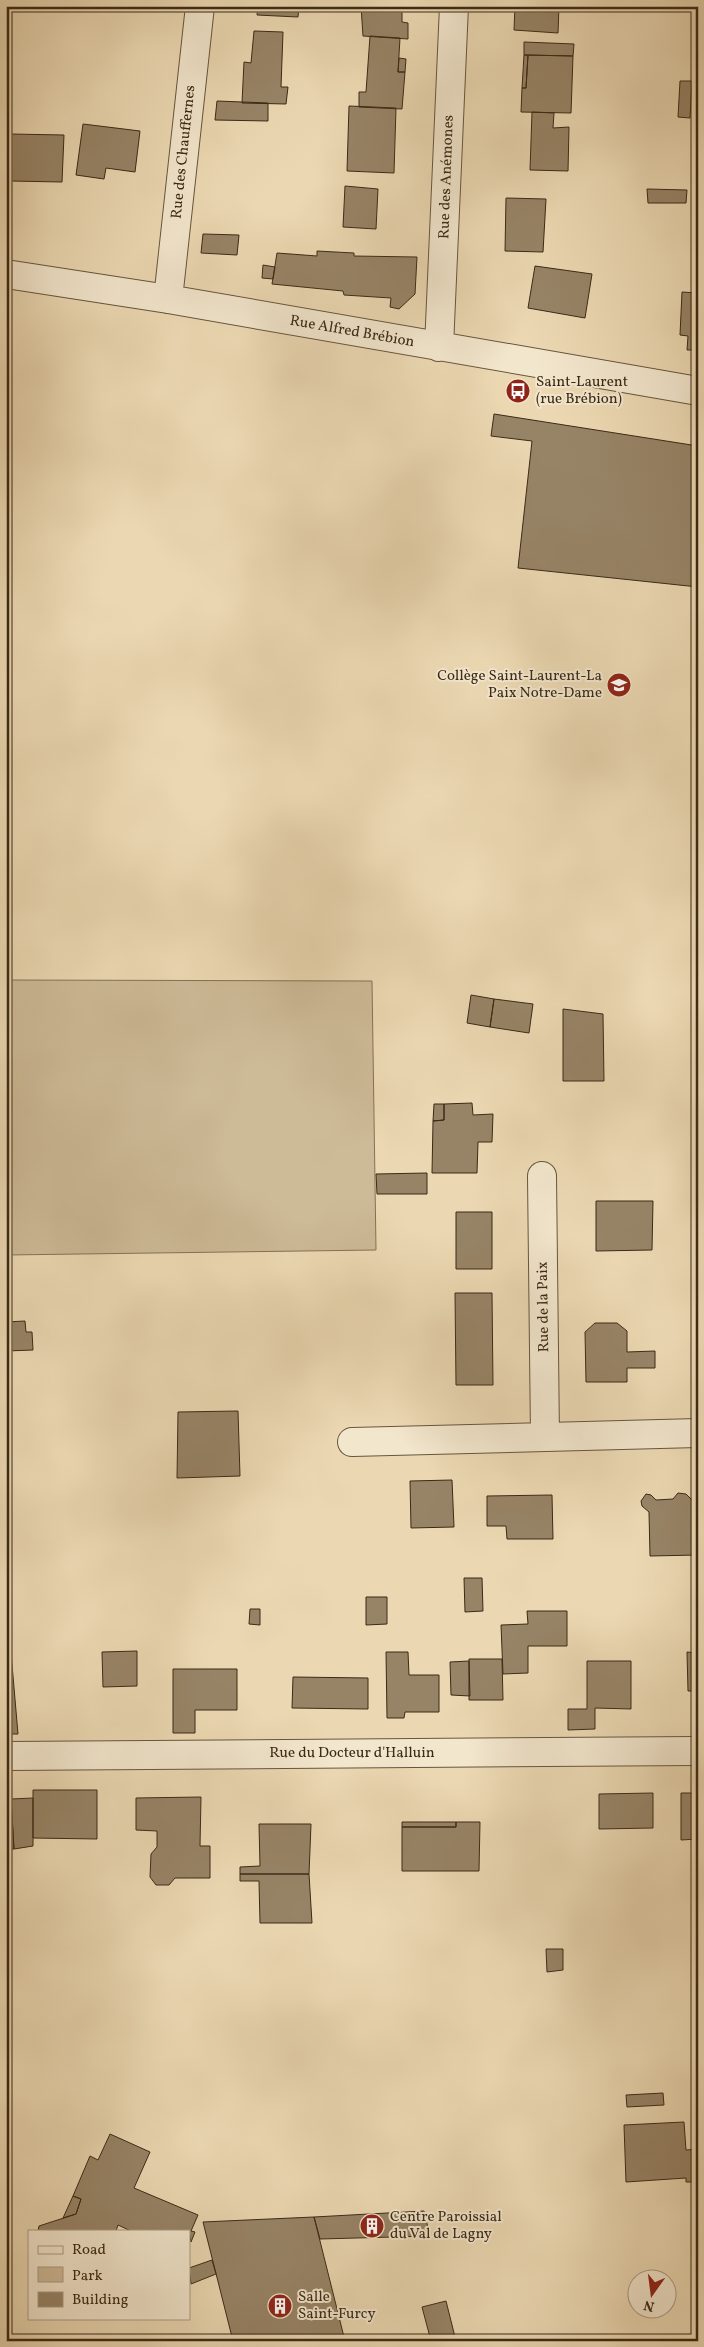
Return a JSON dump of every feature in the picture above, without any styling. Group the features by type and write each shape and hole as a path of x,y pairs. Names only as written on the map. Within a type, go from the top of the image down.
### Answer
{"street":[{"name":"Rue des Chauffernes","path":"168,299 200,6"},
{"name":"Rue des Anémones","path":"439,347 454,6"},
{"name":"Rue Alfred Brébion","path":"6,274 168,299 698,391"},
{"name":"Rue de la Paix","path":"542,1176 545,1437"},
{"path":"352,1442 698,1433"},
{"name":"Rue du Docteur d'Halluin","path":"6,1756 698,1751"}],"green space":[{"path":"6,980 372,981 376,1250 6,1255"}],"building":[{"path":"258,6 299,6 298,17 257,15"},
{"path":"361,6 402,6 402,22 408,23 408,39 363,36"},
{"path":"515,6 559,6 558,33 514,30"},
{"path":"673,6 695,6 695,11 673,11"},
{"path":"254,31 283,32 281,87 288,87 286,104 242,103 244,62 251,63"},
{"path":"370,36 400,38 398,72 405,72 402,109 359,107 359,92 366,92"},
{"path":"524,42 574,44 573,56 524,55"},
{"path":"524,55 528,55 526,88 522,88"},
{"path":"528,55 573,56 571,113 521,112 522,88 526,88"},
{"path":"399,58 406,59 405,72 398,72"},
{"path":"6,66 10,66 10,114 6,114"},
{"path":"680,81 692,81 690,118 678,117"},
{"path":"217,101 268,103 268,121 215,120"},
{"path":"349,106 396,108 394,173 347,171"},
{"path":"532,112 554,113 553,128 569,127 568,171 530,170"},
{"path":"83,124 140,131 135,172 106,168 104,179 76,175"},
{"path":"11,134 64,135 62,182 10,181"},
{"path":"345,186 378,189 376,229 343,227"},
{"path":"647,189 687,190 686,203 648,203"},
{"path":"506,198 546,199 543,252 505,251"},
{"path":"203,234 239,235 237,255 201,253"},
{"path":"317,251 354,253 354,256 417,257 415,294 399,309 390,307 391,298 344,295 343,291 272,284 277,253 317,256"},
{"path":"263,265 275,267 273,279 262,278"},
{"path":"535,266 592,274 585,318 528,308"},
{"path":"682,292 698,293 698,350 687,350 688,336 680,335"},
{"path":"494,414 698,446 698,587 518,568 532,441 491,436"},
{"path":"471,995 494,999 490,1027 467,1023"},
{"path":"494,999 533,1004 529,1033 490,1027"},
{"path":"563,1009 603,1014 604,1081 563,1081"},
{"path":"472,1103 473,1115 493,1114 492,1142 478,1142 477,1173 432,1173 433,1121 444,1120 444,1104"},
{"path":"434,1104 444,1104 444,1120 433,1121"},
{"path":"427,1173 427,1194 377,1194 376,1174"},
{"path":"596,1201 653,1201 652,1250 596,1251"},
{"path":"456,1212 492,1212 492,1269 456,1269"},
{"path":"455,1293 492,1293 493,1385 456,1385"},
{"path":"25,1321 26,1332 32,1332 33,1350 6,1351 6,1322"},
{"path":"595,1323 617,1323 627,1331 627,1352 655,1351 655,1368 627,1368 627,1382 586,1382 585,1332"},
{"path":"238,1411 240,1476 177,1478 178,1412"},
{"path":"452,1480 454,1527 411,1528 410,1481"},
{"path":"678,1493 686,1494 691,1499 698,1498 698,1555 650,1556 649,1512 642,1506 641,1501 646,1494 651,1495 656,1500 673,1499"},
{"path":"552,1495 553,1539 507,1539 506,1526 487,1526 487,1496"},
{"path":"464,1578 482,1578 483,1611 465,1612"},
{"path":"366,1597 387,1597 387,1624 366,1625"},
{"path":"6,1599 11,1653 6,1653"},
{"path":"250,1609 260,1609 260,1625 249,1624"},
{"path":"527,1611 567,1611 567,1646 528,1646 528,1673 503,1674 501,1625 528,1624"},
{"path":"137,1651 137,1686 103,1687 102,1652"},
{"path":"386,1652 408,1652 409,1675 439,1675 439,1712 405,1712 404,1718 387,1718"},
{"path":"687,1652 698,1653 698,1691 688,1691"},
{"path":"6,1653 11,1653 18,1734 6,1734"},
{"path":"469,1659 502,1659 503,1700 469,1700"},
{"path":"469,1661 470,1696 451,1695 450,1662"},
{"path":"587,1661 631,1661 631,1709 595,1708 595,1729 568,1730 568,1709 587,1709"},
{"path":"173,1669 237,1669 237,1710 195,1710 195,1733 173,1733"},
{"path":"293,1677 368,1678 368,1709 292,1708"},
{"path":"33,1790 97,1790 97,1839 33,1838"},
{"path":"653,1793 653,1828 599,1829 599,1794"},
{"path":"681,1793 698,1793 698,1839 681,1840"},
{"path":"201,1797 200,1846 210,1846 210,1878 175,1878 169,1885 156,1885 150,1877 151,1854 157,1847 157,1831 136,1830 136,1798"},
{"path":"33,1798 33,1846 14,1849 11,1799"},
{"path":"11,1799 14,1849 6,1849 6,1800"},
{"path":"402,1822 456,1822 456,1827 402,1827"},
{"path":"456,1822 480,1822 479,1871 402,1871 402,1827 456,1827"},
{"path":"259,1824 311,1824 309,1874 240,1874 240,1867 260,1866"},
{"path":"240,1874 309,1874 312,1923 260,1923 259,1881 240,1881"},
{"path":"546,1949 563,1949 563,1970 547,1972"},
{"path":"663,2093 664,2105 627,2107 626,2095"},
{"path":"684,2122 686,2150 698,2149 698,2182 686,2182 686,2178 626,2182 624,2125"},
{"path":"110,2134 150,2152 134,2188 198,2215 191,2231 195,2232 191,2242 190,2230 129,2230 118,2225 116,2230 38,2230 39,2226 76,2214 81,2199 73,2196 90,2156 98,2160"},
{"path":"73,2196 81,2199 76,2214 63,2218"},
{"name":"Centre Paroissial du Val de Lagny","path":"424,2211 430,2236 320,2239 314,2217"},
{"name":"Salle Saint-Furcy","path":"314,2217 344,2337 301,2341 233,2341 203,2222"},
{"path":"212,2260 216,2274 191,2284 190,2268"},
{"path":"446,2301 456,2341 431,2341 422,2307"},
{"path":"344,2337 345,2341 327,2341 326,2338"}],"place":[{"name":"Saint-Laurent (rue Brébion)","path":"518,391"},
{"name":"Collège Saint-Laurent-La Paix Notre-Dame","path":"619,685"},
{"name":"Centre Paroissial du Val de Lagny","path":"372,2226"},
{"name":"Salle Saint-Furcy","path":"280,2306"}]}
